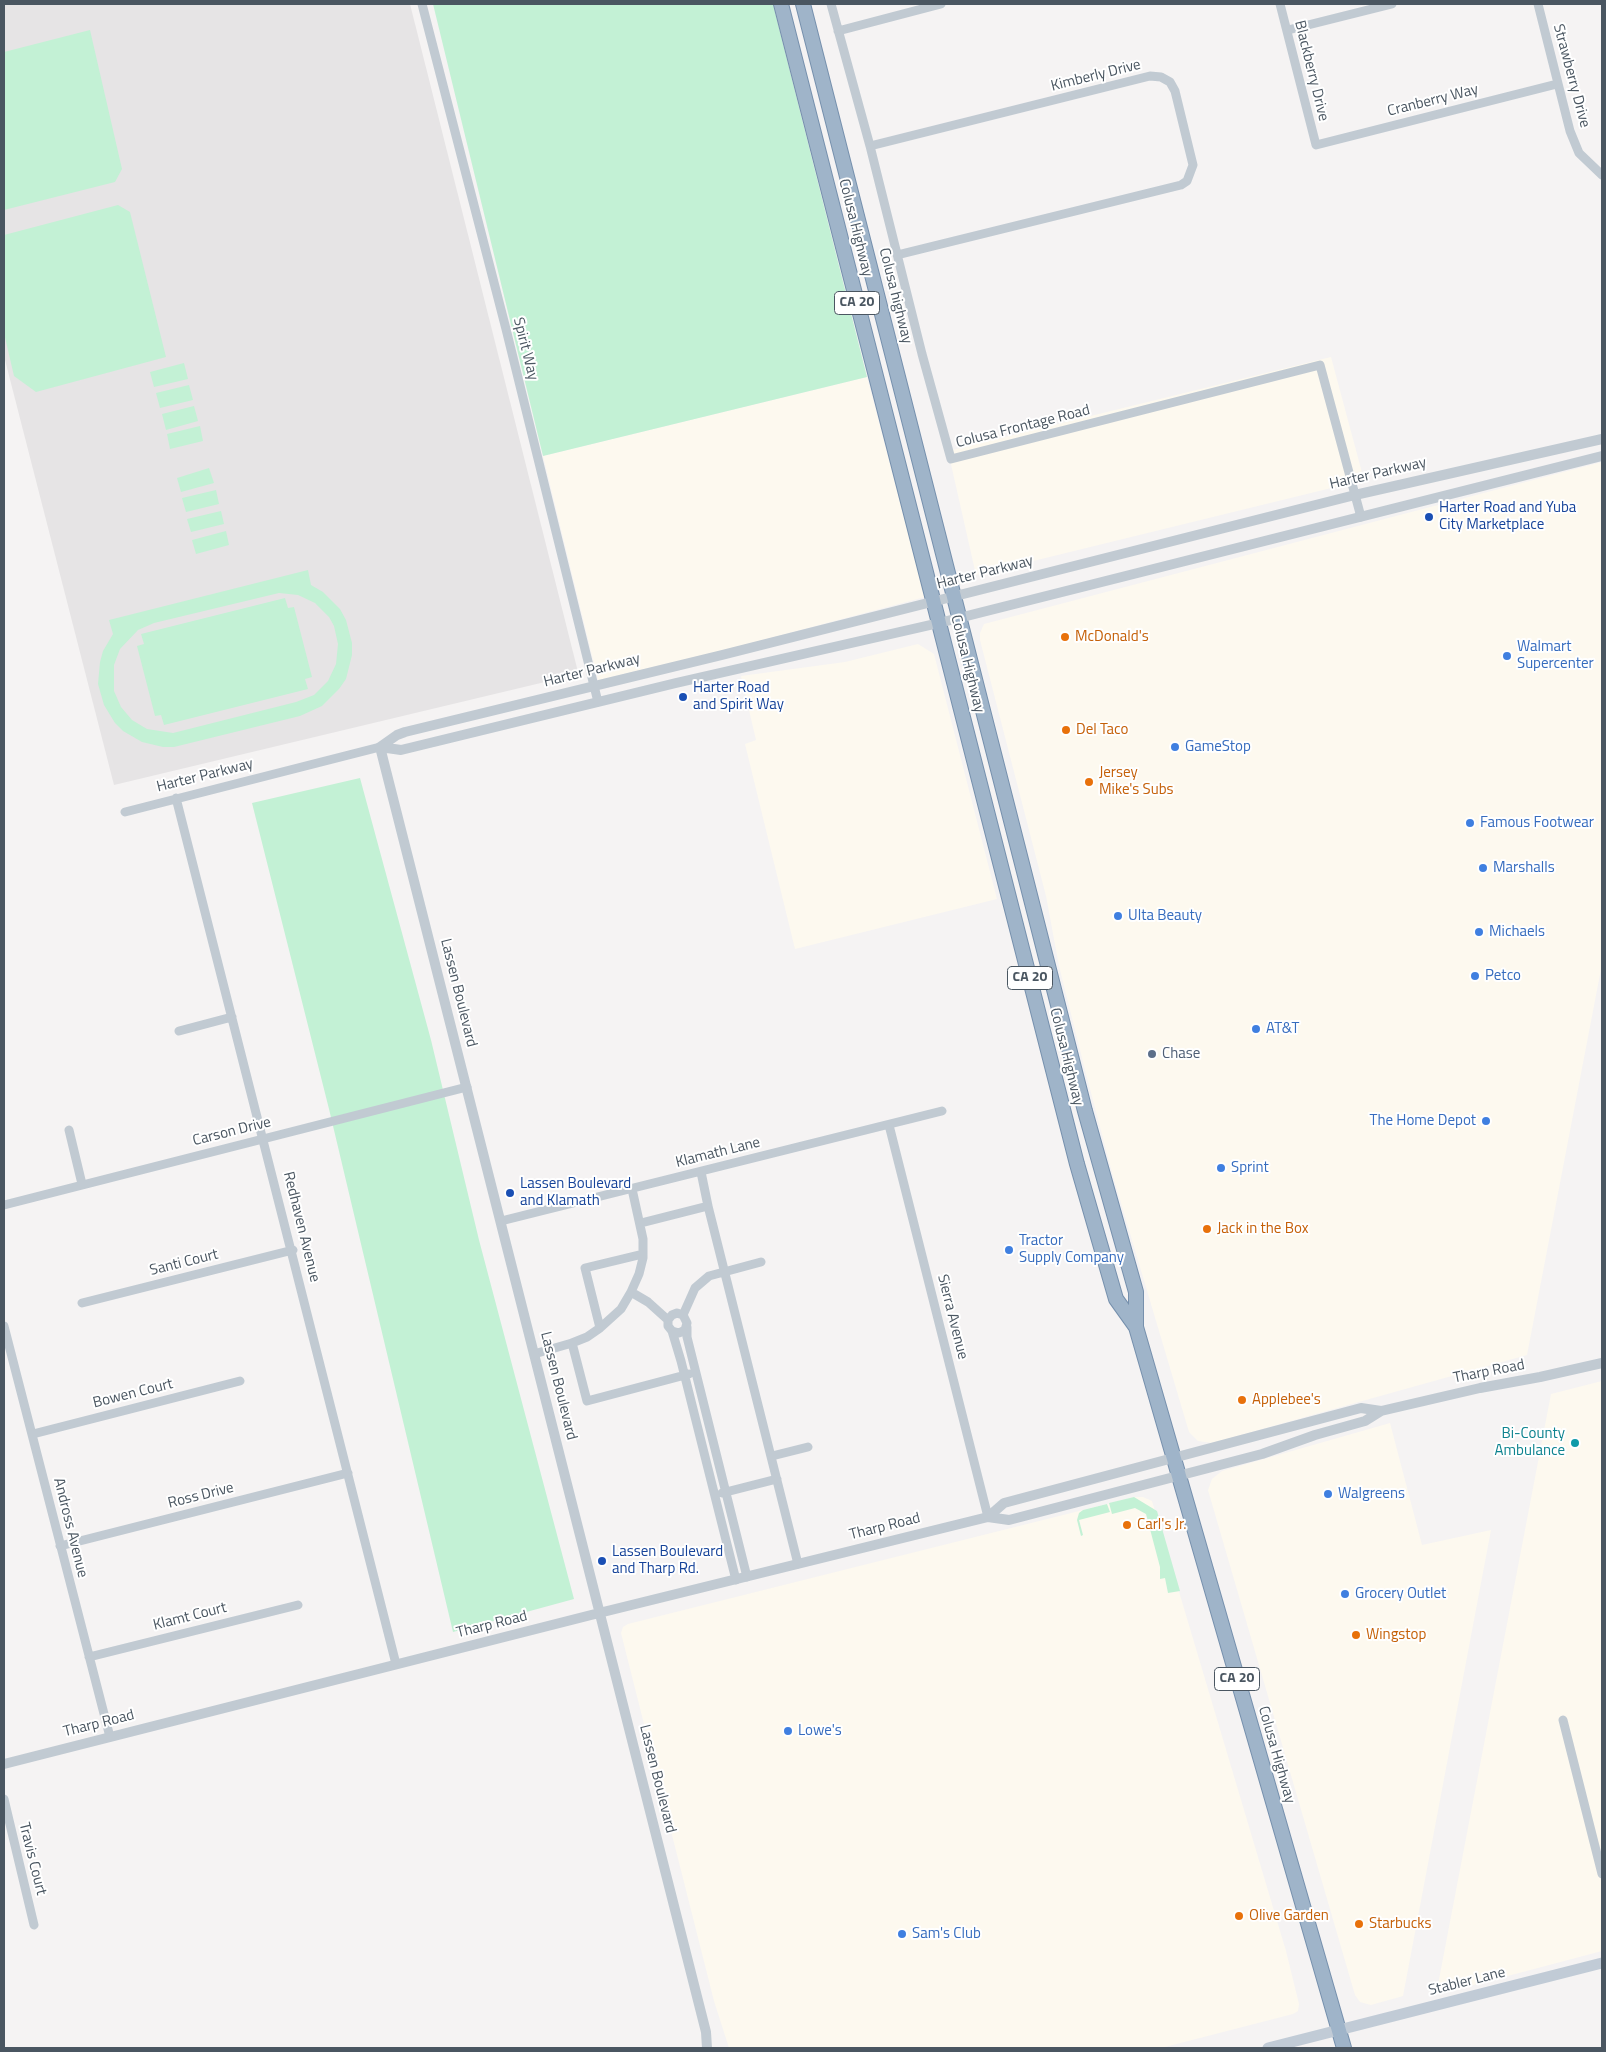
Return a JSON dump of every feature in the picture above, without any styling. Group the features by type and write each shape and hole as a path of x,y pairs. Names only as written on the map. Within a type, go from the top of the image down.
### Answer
{"highway":[{"name":"Colusa Highway","path":"781,4 1080,1173 1116,1299 1136,1327"},
{"name":"Colusa highway","path":"803,4 954,596"},
{"name":"Colusa Highway","path":"954,596 1085,1112 1136,1292 1136,1327 1344,2048"}],"main road":[{"name":"Stabler Lane","path":"1268,2048 1602,1962"}],"street":[{"name":"Spirit Way","path":"422,4 506,329 598,702"},
{"name":"Colusa Frontage Road","path":"831,4 870,146 950,459 1320,365 1361,517"},
{"path":"838,31 941,4"},
{"name":"Blackberry Drive","path":"1280,4 1316,145"},
{"path":"1288,30 1392,4"},
{"name":"Strawberry Drive","path":"1538,4 1570,131 1579,153 1602,175"},
{"name":"Kimberly Drive","path":"870,146 1150,76 1161,77 1170,82 1175,91 1193,164 1187,181 1181,185 898,255"},
{"name":"Cranberry Way","path":"1316,145 1557,84"},
{"name":"Harter Parkway","path":"380,747 397,734 934,602 1356,494 1602,439"},
{"name":"Harter Parkway","path":"125,812 380,747 402,750 598,702 939,624 1602,456"},
{"name":"Lassen Boulevard","path":"380,747 706,2032 714,2048"},
{"name":"Redhaven Avenue","path":"176,798 293,1250 396,1664"},
{"path":"179,1032 232,1017"},
{"name":"Carson Drive","path":"4,1205 467,1087"},
{"name":"Klamath Lane","path":"501,1221 942,1111"},
{"name":"Sierra Avenue","path":"890,1124 988,1517"},
{"path":"69,1130 82,1184"},
{"path":"700,1172 798,1564"},
{"path":"534,1354 572,1343 587,1336 600,1328 621,1309 639,1274 643,1254 641,1223 632,1189"},
{"path":"641,1223 708,1206"},
{"name":"Santi Court","path":"82,1303 293,1250"},
{"path":"600,1328 585,1268 643,1254"},
{"path":"683,1315 695,1288 701,1281 724,1271 761,1262"},
{"path":"631,1292 648,1302 668,1320"},
{"path":"736,1580 685,1375 672,1331 668,1326 668,1320 674,1313 683,1315 687,1320 687,1337 747,1577"},
{"path":"672,1331 679,1333 687,1327"},
{"name":"Andross Avenue","path":"4,1330 33,1434 110,1737"},
{"path":"572,1343 587,1401 696,1372"},
{"name":"Tharp Road","path":"4,1764 599,1613 988,1517 1009,1520 1180,1477 1262,1454 1309,1437 1365,1421 1381,1411 1602,1363"},
{"name":"Bowen Court","path":"33,1434 240,1381"},
{"name":"Tharp Road","path":"988,1517 1004,1502 1361,1408 1381,1411"},
{"path":"772,1456 808,1447"},
{"name":"Ross Drive","path":"60,1546 348,1473"},
{"path":"715,1495 777,1479"},
{"name":"Klamt Court","path":"89,1657 298,1605"},
{"path":"1563,1720 1602,1874"},
{"name":"Travis Court","path":"4,1799 34,1925"},
{"name":"Lassen Boulevard","path":"706,2032 706,2048"}],"shaded area":[{"path":"4,4 410,4 577,668 576,672 570,676 114,785 4,356"},
{"path":"1331,357 1364,480 976,575 948,451"},
{"path":"867,377 925,597 721,651 598,680 543,456"},
{"path":"1602,462 1602,964 1527,1355 1212,1443 1198,1441 1189,1432 1113,1176 1059,966 1046,896 980,640 980,633 984,624"},
{"path":"918,644 934,654 997,899 795,949 745,744 756,740 741,676 845,662"},
{"path":"1602,1381 1602,1951 1436,1995 1551,1394"},
{"path":"1390,1423 1422,1545 1491,1530 1403,1996 1371,2005 1360,2002 1355,1995 1208,1490 1212,1479 1222,1471"},
{"path":"1135,1497 1143,1497 1152,1501 1286,1951 1299,2004 1298,2011 1293,2014 1161,2048 729,2048 714,2001 621,1633 623,1627 628,1624"}],"green space":[{"path":"433,4 773,4 867,377 543,456"},
{"path":"90,30 122,169 115,182 4,210 4,52"},
{"path":"118,205 130,212 166,357 36,392 14,376 4,333 4,235"},
{"path":"184,363 188,379 154,387 150,372"},
{"path":"189,385 193,400 160,408 156,393"},
{"path":"194,406 198,421 166,430 162,414"},
{"path":"200,426 203,441 170,449 167,434"},
{"path":"209,468 214,483 181,492 177,478"},
{"path":"216,490 219,504 186,512 182,498"},
{"path":"221,511 224,524 191,532 187,519"},
{"path":"226,531 229,545 196,554 192,540"},
{"path":"308,570 311,585 323,592 340,609 346,620 352,643 352,655 346,679 322,706 300,716 174,747 163,747 142,742 123,731 115,723 104,705 98,684 103,651 113,634 109,620","holes":["279,593 298,595 315,603 329,617 334,626 338,644 336,664 328,681 314,695 296,702 173,733 147,729 132,720 121,707 114,691 114,665 120,649 138,630 154,623"]},
{"path":"285,598 288,608 294,607 312,677 305,679 308,689 164,725 161,715 155,716 137,646 144,644 141,634"},
{"path":"360,778 431,1040 479,1240 574,1599 453,1632 329,1109 252,803"},
{"path":"1134,1497 1157,1511 1180,1591 1168,1593 1165,1578 1160,1579 1160,1567 1146,1514 1135,1508 1112,1514 1109,1503"},
{"path":"1107,1504 1110,1512 1079,1520 1083,1535 1081,1536 1077,1520 1079,1513 1083,1510"}],"place":[{"name":"Harter Road and Yuba City Marketplace","path":"1429,517"},
{"name":"McDonald's","path":"1065,637"},
{"name":"Walmart Supercenter","path":"1507,656"},
{"name":"Harter Road and Spirit Way","path":"683,697"},
{"name":"Del Taco","path":"1066,730"},
{"name":"GameStop","path":"1175,747"},
{"name":"Jersey Mike's Subs","path":"1089,782"},
{"name":"Famous Footwear","path":"1470,823"},
{"name":"Marshalls","path":"1483,868"},
{"name":"Ulta Beauty","path":"1118,916"},
{"name":"Michaels","path":"1479,932"},
{"name":"Petco","path":"1475,976"},
{"name":"AT&T","path":"1256,1029"},
{"name":"Chase","path":"1152,1054"},
{"name":"The Home Depot","path":"1486,1121"},
{"name":"Sprint","path":"1221,1168"},
{"name":"Lassen Boulevard and Klamath","path":"510,1193"},
{"name":"Jack in the Box","path":"1207,1229"},
{"name":"Tractor Supply Company","path":"1009,1250"},
{"name":"Applebee's","path":"1242,1400"},
{"name":"Bi-County Ambulance","path":"1575,1443"},
{"name":"Walgreens","path":"1328,1494"},
{"name":"Carl's Jr.","path":"1127,1525"},
{"name":"Lassen Boulevard and Tharp Rd.","path":"602,1561"},
{"name":"Grocery Outlet","path":"1345,1594"},
{"name":"Wingstop","path":"1356,1635"},
{"name":"Lowe's","path":"788,1731"},
{"name":"Olive Garden","path":"1239,1916"},
{"name":"Starbucks","path":"1359,1924"},
{"name":"Sam's Club","path":"902,1934"}]}
